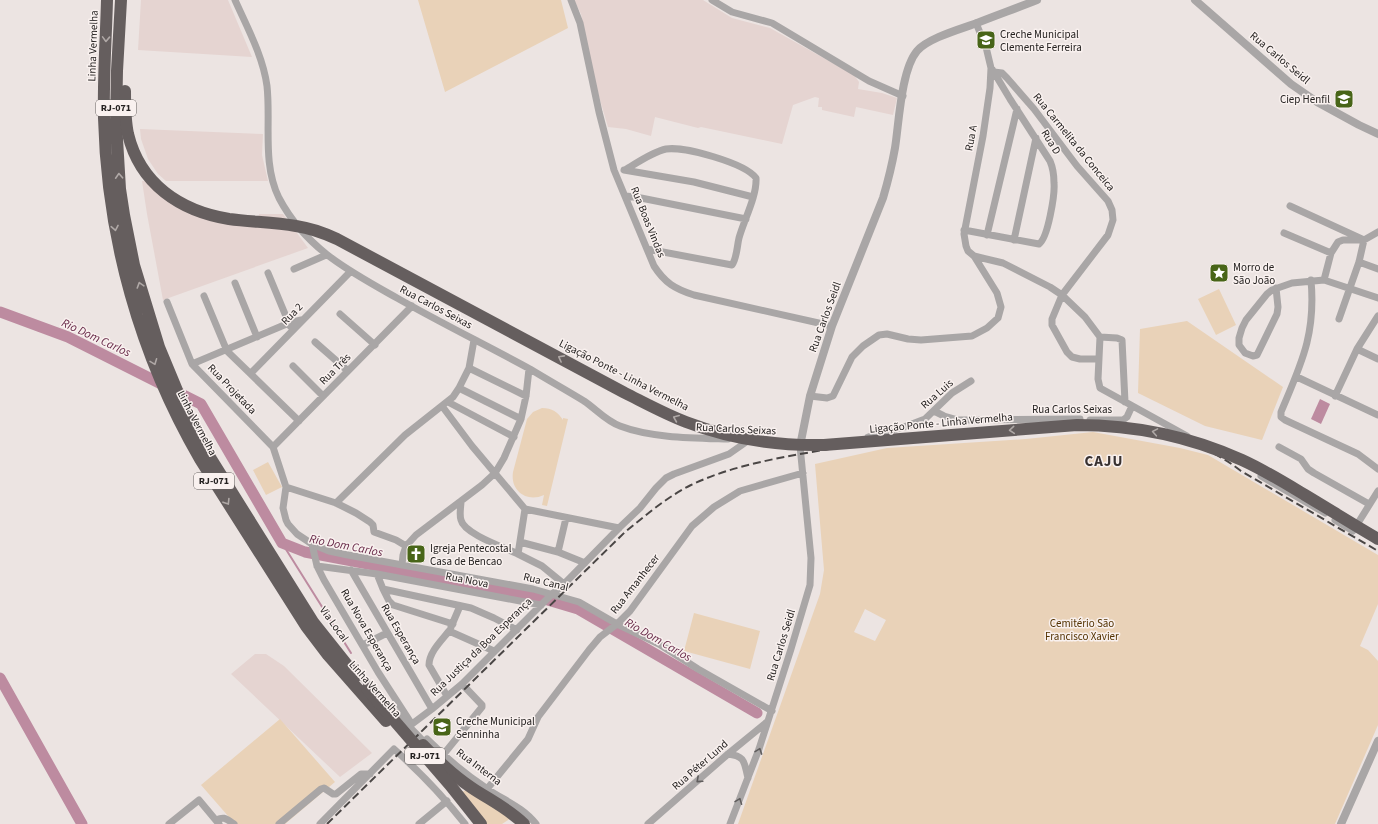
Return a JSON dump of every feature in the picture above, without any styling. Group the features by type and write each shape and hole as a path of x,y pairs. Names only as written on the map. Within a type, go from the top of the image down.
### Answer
{"highway":[{"name":"Linha Vermelha","path":"107,0 104,118 112,209 124,268 145,324 163,386 184,431 200,459 306,626 328,655 363,696 443,784 474,824"},
{"name":"Linha Vermelha","path":"121,0 116,71 116,114 120,189 145,324 186,412 211,459 313,622 367,689 450,785 481,824"},
{"name":"Ligação Ponte - Linha Vermelha","path":"121,0 126,124 134,151 149,177 170,198 195,210 215,216 237,220 297,226 337,239 665,413 720,433 749,440 783,444 824,445 1077,425 1114,426 1167,434 1196,442 1248,462 1378,539"},
{"path":"367,689 446,768 472,789 512,813 524,824"}],"street":[{"name":"Rua Carlos Seixas","path":"235,0 253,41 264,73 267,94 270,169 275,188 292,217 312,242 326,255 350,272 529,369 584,401 612,423 650,434 693,438 778,442 800,446"},
{"name":"Rua Boas Vindas","path":"572,0 580,23 599,112 614,170 654,266 661,277 681,290 718,301 832,326"},
{"path":"712,0 732,12 768,21 869,81 903,96"},
{"name":"Rua Carlos Seidl","path":"730,824 772,711 810,585 811,558 800,446 810,396 832,326 883,198 892,168 908,68 918,50 926,43 1037,0"},
{"name":"Rua Carlos Seidl","path":"1195,0 1291,84 1317,102 1378,134"},
{"name":"Rua A","path":"810,396 827,398 833,396 852,357 879,335 887,334 908,339 921,340 968,336 977,334 995,322 1000,314 1000,299 995,288 966,246 964,230 988,104 992,70 986,47 976,23"},
{"name":"Rua D","path":"992,70 1036,138 1050,161 1053,170 1054,182 1051,210 1044,238 1039,244 1014,240"},
{"name":"Rua Carmelita da Conceica","path":"992,70 1002,73 1034,109 1077,166 1108,201 1112,210 1113,220 1108,235 1062,295 1054,312 1052,321 1052,325 1060,340 1072,357 1080,359 1099,359"},
{"path":"987,235 1017,110"},
{"path":"964,230 1014,240 1036,138"},
{"path":"625,170 656,153 672,148 728,161 754,175 756,179 753,197 739,238 733,264 731,265 647,249"},
{"path":"614,170 625,170 694,182 753,197"},
{"path":"626,196 746,219"},
{"path":"1290,206 1364,240"},
{"path":"1324,280 1332,252 1340,241 1364,240 1378,232"},
{"path":"1284,233 1332,252"},
{"path":"1339,319 1359,262 1364,240"},
{"path":"294,269 326,255"},
{"path":"974,256 1003,263 1062,295 1085,317 1100,337 1098,379 1100,388 1196,440"},
{"path":"1359,262 1378,269"},
{"name":"Rua 2","path":"251,373 350,272"},
{"path":"268,273 292,330"},
{"path":"1311,280 1313,298 1312,321 1305,353 1281,412 1282,417 1285,420 1358,454 1378,469"},
{"path":"1276,288 1278,307 1276,314 1257,355 1249,355 1242,350 1239,344 1242,328 1246,320 1267,294 1276,288 1287,284 1311,280 1324,280 1378,298"},
{"path":"235,283 257,337"},
{"path":"204,296 227,350 299,421"},
{"name":"Rua Projetada","path":"167,302 192,364 273,447 286,487"},
{"name":"Rua Três","path":"273,447 412,306"},
{"path":"340,314 375,345"},
{"path":"1335,396 1357,349 1378,316"},
{"path":"192,364 289,323 302,320"},
{"path":"1100,337 1117,338 1122,340 1125,402"},
{"path":"336,503 405,435 445,404 459,388 469,368 474,340"},
{"path":"316,342 348,371"},
{"path":"1357,349 1378,359"},
{"path":"293,366 323,396"},
{"path":"469,368 526,396"},
{"path":"402,565 406,546 416,535 482,485 495,473 504,458 521,419 526,396 529,369"},
{"path":"1296,377 1378,415"},
{"name":"Rua Luis","path":"800,446 848,440 887,432 921,421 952,394 971,381"},
{"path":"459,388 521,419"},
{"path":"445,404 514,437"},
{"path":"445,404 495,473 525,509 619,528"},
{"name":"Rua Carlos Seixas","path":"934,411 958,420 1122,420 1127,417 1132,406"},
{"name":"Via Local","path":"190,410 228,480 308,608 338,649 358,673 438,757 464,779 514,811 528,824"},
{"name":"Rua Justiça da Boa Esperança","path":"412,724 462,684 640,508 666,478 729,454 749,440"},
{"path":"1279,447 1301,459 1308,469 1314,473 1369,504"},
{"path":"1234,461 1353,531 1378,491"},
{"name":"Rua Amanhecer","path":"487,789 528,738 538,717 585,655 597,640 616,625 630,611 692,526 714,507 740,491 803,473"},
{"path":"286,487 322,500 336,503 370,522 373,525 374,532 396,540 406,546"},
{"name":"Rua Canal","path":"286,487 283,508 286,520 297,534 313,546 348,556 402,565 547,599 579,602 616,625 659,644 698,669 772,711"},
{"path":"461,501 460,518 464,526 483,538 542,566 564,584"},
{"path":"518,554 525,509"},
{"path":"558,552 566,518"},
{"path":"520,542 558,552 585,563"},
{"name":"Rua Nova Esperança","path":"313,546 316,563 390,691 412,724"},
{"name":"Rua Nova","path":"316,563 351,570 547,599"},
{"name":"Rua Esperança","path":"351,570 432,709"},
{"path":"377,574 387,598 392,605 453,624"},
{"path":"383,589 471,608 483,612 517,630"},
{"path":"448,696 429,665 429,658 449,631 460,606"},
{"path":"449,631 494,651"},
{"path":"363,645 388,633"},
{"path":"443,755 482,707 482,705 462,684"},
{"name":"Rua Péter Lund","path":"648,824 767,722"},
{"name":"Rua Interna","path":"412,724 443,755 465,773 487,789 511,802 536,824"},
{"path":"1341,824 1378,741"},
{"path":"320,824 394,749 416,769 465,824"},
{"path":"728,754 739,756 741,758 748,779"},
{"path":"279,824 321,789 324,788 333,794 336,794 361,774 370,774"},
{"path":"169,824 199,800 218,822 222,817 234,824"},
{"path":"419,824 447,802"}],"shaded area":[{"path":"141,0 228,0 252,57 138,50"},
{"path":"574,0 703,0 732,18 770,28 854,75 859,82 858,89 882,93 897,98 893,115 856,107 854,117 822,110 822,107 818,107 819,98 815,97 793,105 782,144 701,127 698,128 655,117 651,136 626,129 608,127 598,93 581,14"},
{"path":"140,129 263,134 262,155 268,181 166,181 158,174 148,159 141,139"},
{"path":"142,181 147,181 184,211 208,220 234,224 258,224 259,214 283,214 308,248 163,300"},
{"path":"1320,399 1330,404 1321,424 1311,419"},
{"path":"255,654 266,654 284,666 372,753 340,777 231,674"}],"green space":[{"path":"418,0 561,0 568,28 445,92"},
{"path":"1219,289 1236,325 1216,335 1198,299"},
{"path":"1187,321 1283,387 1262,440 1205,426 1138,393 1140,329"},
{"path":"542,408 554,411 563,420 563,418 568,419 547,506 542,505 544,495 532,497 521,494 514,485 513,479 513,472 527,419 533,412"},
{"name":"Cemitério São Francisco Xavier","path":"1093,432 1180,448 1208,455 1378,555 1378,604 1360,646 1368,650 1378,661 1378,725 1335,824 738,824 820,594 824,570 815,464 887,448 1026,439","holes":["865,609 886,620 875,641 854,632"]},
{"path":"268,462 282,487 266,495 253,470"},
{"path":"694,613 760,631 750,669 684,651"},
{"path":"280,719 335,782 285,824 235,824 201,785"},
{"path":"466,790 511,818 502,824 486,824 462,792"}],"waterway":[{"name":"Rio Dom Carlos","path":"0,312 68,337 201,404 282,543 305,552 531,595 578,609 757,713"},
{"path":"282,543 351,653"},
{"path":"0,678 82,824"}],"railway":[{"path":"327,824 625,532 657,507 691,485 727,471 764,461 876,440 912,435 947,432 1013,432 1080,426 1111,427 1198,447 1215,454 1241,471 1378,551"}],"place":[{"name":"Creche Municipal Clemente Ferreira","path":"986,40"},
{"name":"Ciep Henfil","path":"1344,99"},
{"name":"Morro de São João","path":"1219,273"},
{"name":"Igreja Pentecostal Casa de Bencao","path":"416,554"},
{"name":"Creche Municipal Senninha","path":"442,727"}],"district":[{"name":"CAJU","path":"1104,461"}]}
